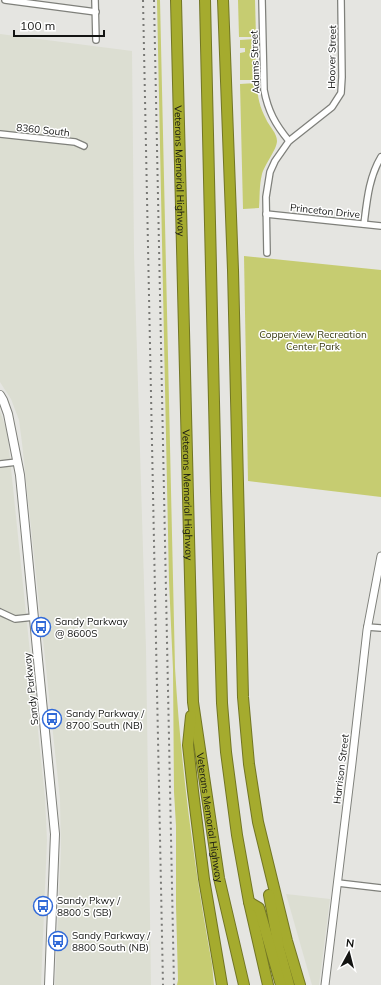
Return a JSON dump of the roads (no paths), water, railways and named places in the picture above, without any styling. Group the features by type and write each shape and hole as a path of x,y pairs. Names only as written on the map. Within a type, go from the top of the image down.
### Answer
{"highway":[{"name":"Veterans Memorial Highway","path":"176,0 193,702 219,878 244,985"},
{"path":"205,0 215,468 222,703 231,796 249,902 268,985"},
{"path":"223,0 233,270 243,697 249,764 258,822 279,910 300,985"},
{"path":"193,702 188,745 204,879 222,985"},
{"path":"254,794 252,811 279,948 289,985"},
{"path":"249,902 259,908 281,985"}],"main road":[{"name":"Sandy Parkway","path":"0,395 4,400 8,414 20,475 55,834 49,985"}],"street":[{"path":"4,0 96,12"},
{"path":"95,0 96,40"},
{"name":"Adams Street","path":"262,0 264,90 266,102 275,123 289,141"},
{"name":"Hoover Street","path":"267,253 266,196 270,172 275,161 289,141 332,107 340,93 342,77 341,0"},
{"name":"8360 South","path":"0,134 75,142 84,146"},
{"path":"364,224 370,184 374,171 381,157"},
{"name":"Princeton Drive","path":"266,214 381,226"},
{"path":"0,464 17,462"},
{"name":"Harrison Street","path":"325,985 367,627 381,558"},
{"path":"0,612 15,619 34,617"},
{"path":"367,627 381,628"},
{"path":"338,883 381,888"}],"railway":[{"path":"143,0 163,985"},
{"path":"154,0 174,985"}],"place":[{"name":"Sandy Parkway @ 8600S","path":"41,627"},
{"name":"Sandy Parkway / 8700 South (NB)","path":"52,719"},
{"name":"Sandy Pkwy / 8800 S (SB)","path":"43,906"},
{"name":"Sandy Parkway / 8800 South (NB)","path":"58,941"}],"park label":[{"name":"Copperview Recreation Center Park","path":"313,340"}]}
